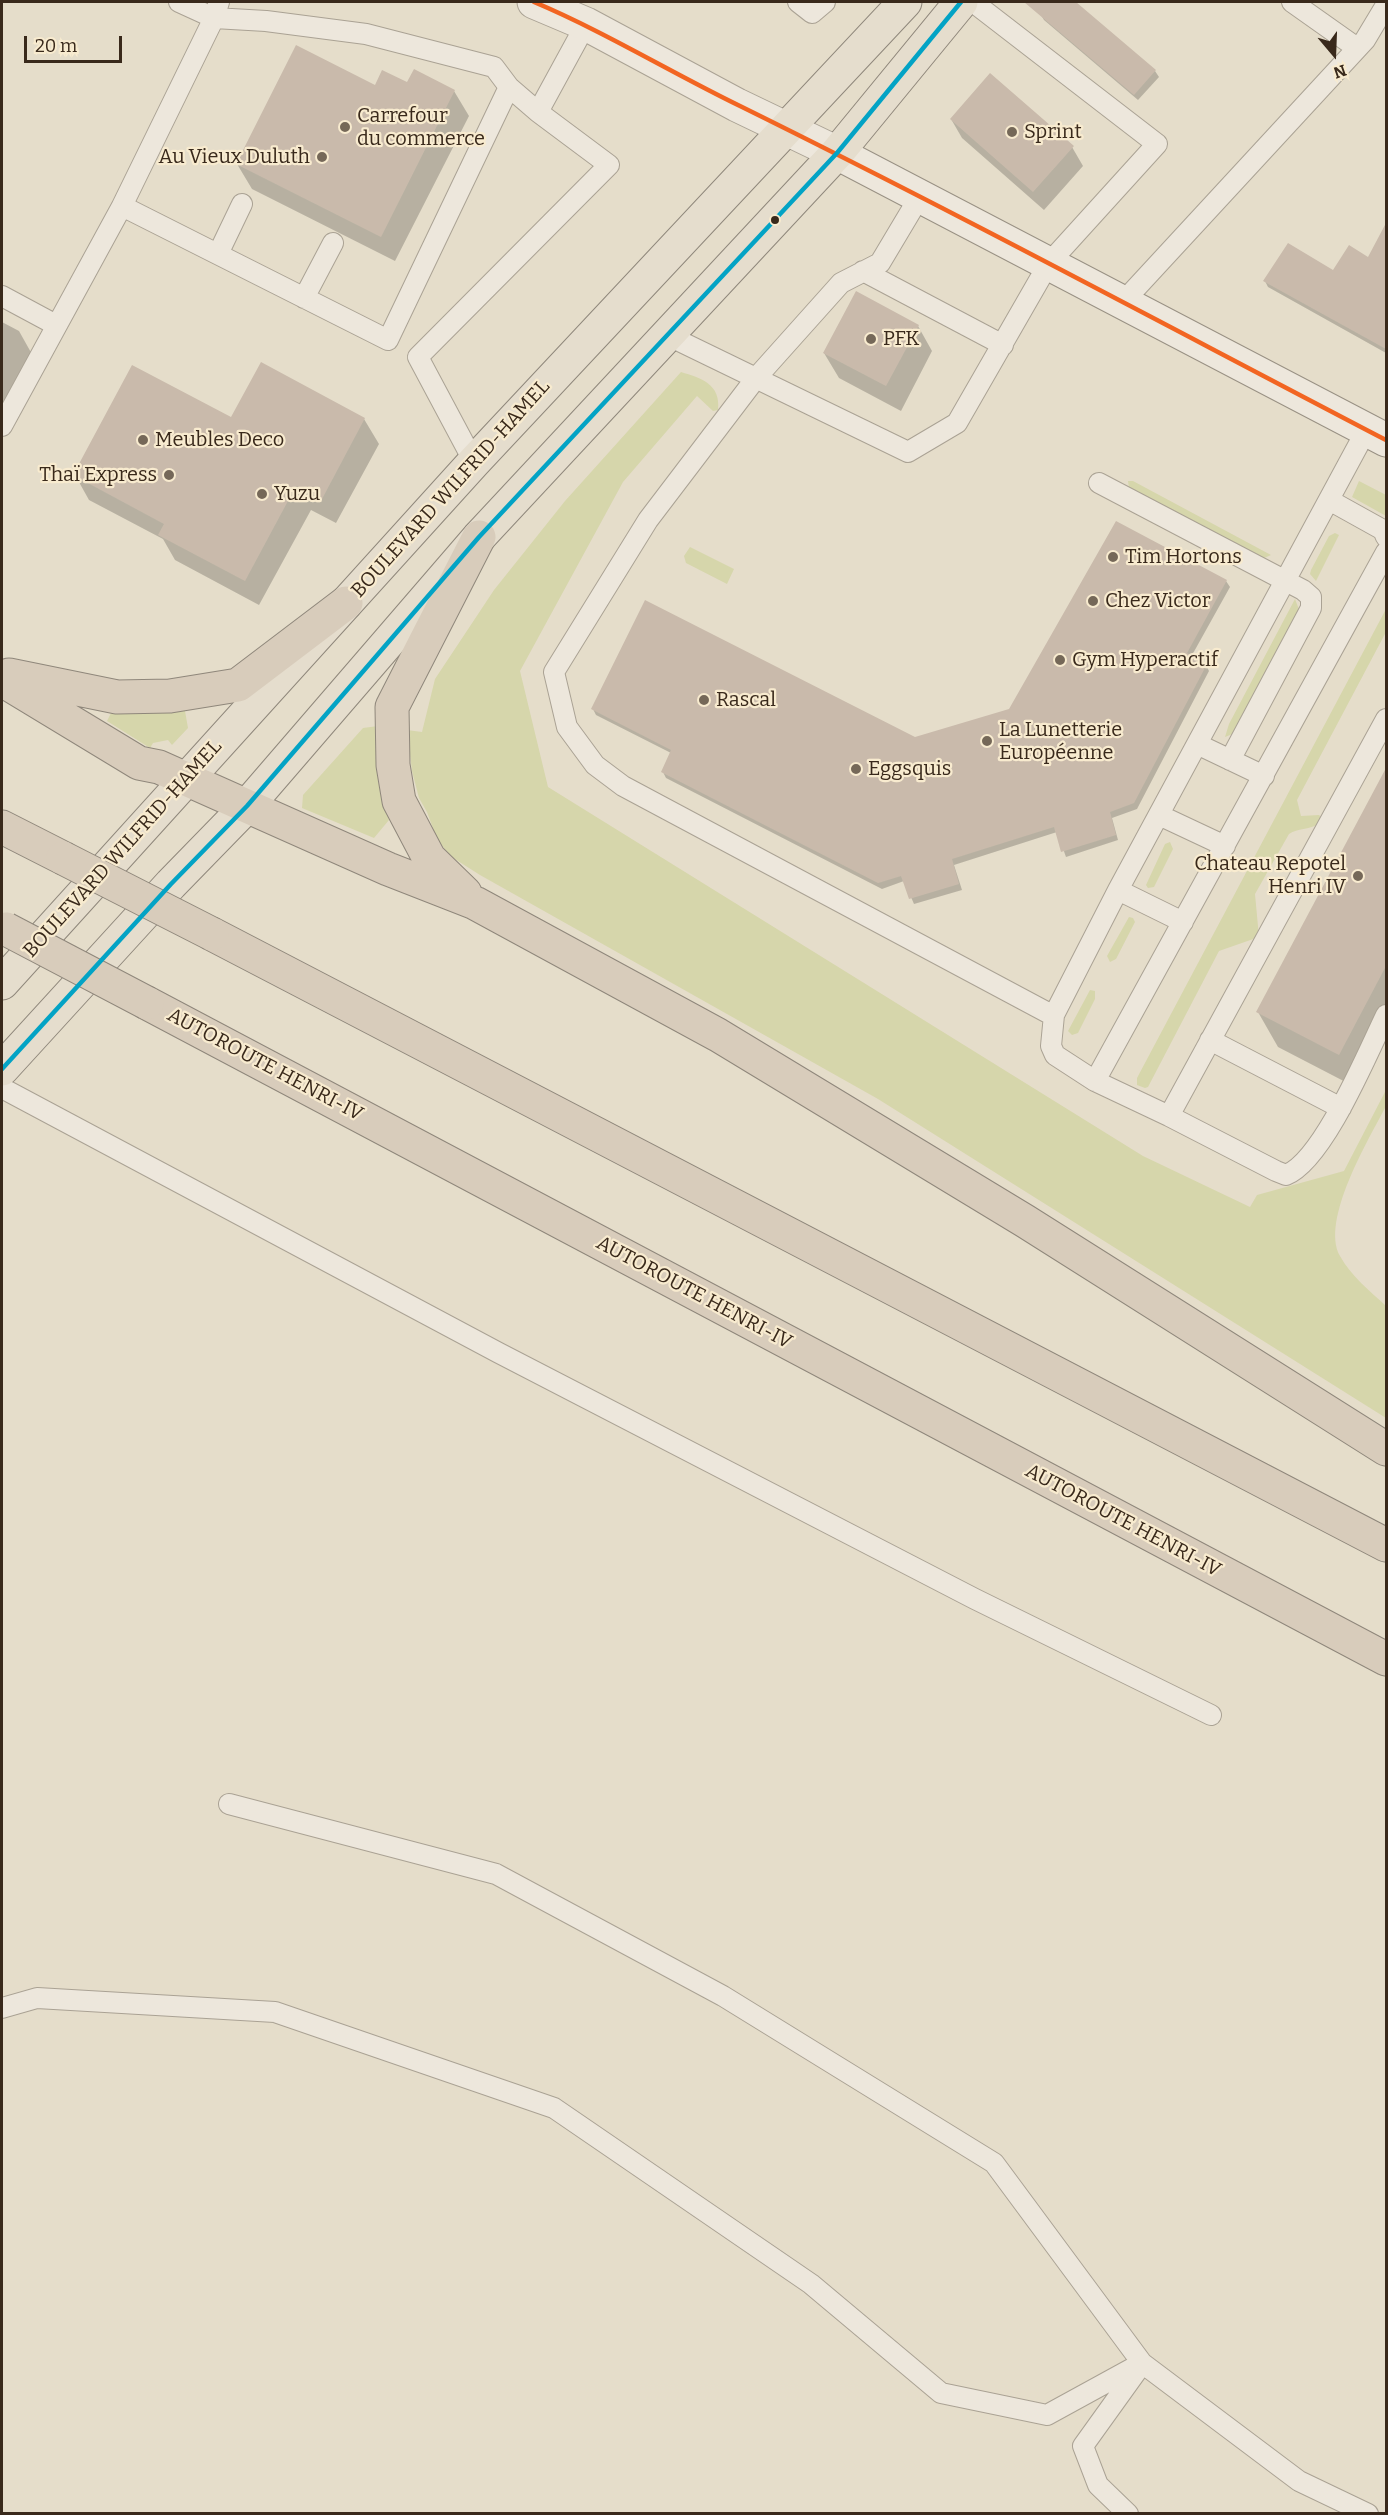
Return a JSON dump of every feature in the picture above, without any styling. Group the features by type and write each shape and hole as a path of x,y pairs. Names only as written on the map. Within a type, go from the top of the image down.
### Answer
{"highway":[{"path":"475,903 429,858 399,801 393,765 392,707 478,537"},
{"path":"2,674 117,697 170,696 238,685 346,603"},
{"path":"2,680 139,763 159,767 388,869 475,903 718,1035 846,1111 1386,1449"},
{"path":"2,827 212,933 1386,1545"},
{"name":"AUTOROUTE HENRI-IV","path":"4,928 1386,1659"}],"main road":[{"name":"BOULEVARD WILFRID-HAMEL","path":"2,982 474,462 905,2"},
{"path":"2,1069 171,884 247,806 478,537 837,153 962,2"}],"street":[{"path":"534,2 594,13 737,105 837,153 1377,435"}],"lane":[{"path":"179,2 266,21 366,34 494,67 509,87 538,112 609,165 418,357"},
{"path":"798,2 812,14 825,2"},
{"path":"667,335 908,452 957,423 1049,263 1157,144 973,2"},
{"path":"1292,2 1357,48"},
{"path":"1123,302 1365,40 1386,4"},
{"path":"2,426 122,206 216,10"},
{"path":"538,112 594,13"},
{"path":"388,340 509,87"},
{"path":"920,196 880,263 841,283 756,378 648,520 554,672 567,727 595,765 623,786 1053,1015"},
{"path":"218,254 242,204"},
{"path":"122,206 418,357 474,462"},
{"path":"304,298 333,243"},
{"path":"863,272 1003,345"},
{"path":"2,296 56,325"},
{"path":"1377,435 1329,500 1118,890 1053,1015 1051,1046 1055,1055 1095,1081 1286,1175 1296,1171 1305,1163 1341,1108 1386,1015"},
{"path":"1099,483 1303,590 1311,597 1311,608 1230,760"},
{"path":"1329,500 1383,530 1386,537"},
{"path":"1095,1081 1386,552"},
{"path":"1168,1116 1386,719"},
{"path":"1197,744 1264,776"},
{"path":"1159,815 1225,846"},
{"path":"1118,890 1183,922"},
{"path":"1210,1041 1341,1108"},
{"path":"2,1088 509,1358 975,1599 1211,1715"},
{"path":"229,1804 496,1874 743,2009 993,2163 1142,2363 1299,2481 1368,2514"},
{"path":"2,2008 37,1998 275,2012 554,2108 811,2284 941,2393 1047,2415 1142,2363"},
{"path":"1128,2514 1098,2485 1083,2446 1142,2363"}],"green space":[{"path":"681,372 702,380 713,388 718,401 718,410 713,411 697,396 623,482 520,671 548,787 1143,1156 1250,1207 1257,1195 1344,1171 1386,1090 1386,1106 1359,1158 1341,1201 1336,1222 1336,1241 1340,1256 1349,1270 1386,1306 1386,1418 878,1099 480,875 450,856 437,839 419,798 412,771 407,730 422,732 435,679 494,590 565,501"},
{"path":"1128,481 1133,481 1271,555 1262,559 1129,488"},
{"path":"1359,481 1386,495 1386,516 1352,497"},
{"path":"1335,533 1339,535 1316,581 1310,574 1311,570 1329,536"},
{"path":"690,547 734,569 727,584 686,563 684,556"},
{"path":"1295,599 1300,612 1235,733 1225,737 1229,724"},
{"path":"1386,609 1386,632 1297,800 1301,816 1319,815 1321,817 1318,824 1289,834 1255,894 1259,937 1219,951 1148,1087 1137,1085 1137,1078"},
{"path":"112,711 154,713 185,711 188,728 172,745 168,740 153,743 150,748 107,721"},
{"path":"378,726 376,751 378,774 389,820 374,838 302,808 303,795 363,728"},
{"path":"1170,842 1173,849 1154,887 1148,888 1146,885 1165,844"},
{"path":"1129,917 1135,922 1116,959 1110,962 1107,956"},
{"path":"1090,990 1095,991 1095,999 1078,1033 1072,1035 1068,1031"}],"building":[{"path":"1024,2 1076,2 1156,70 1134,95"},
{"name":"Carrefour du commerce","path":"296,45 375,85 382,70 407,82 414,69 455,90 381,237 236,164"},
{"name":"Sprint","path":"990,73 1074,146 1033,192 950,119"},
{"path":"1386,223 1386,349 1263,281 1288,243 1333,270 1349,245 1368,257"},
{"name":"PFK","path":"856,291 919,325 886,386 823,353"},
{"path":"261,362 365,418 322,499 296,486 245,581 158,535 164,524 73,475 132,365 231,417"},
{"path":"1116,521 1227,580 1187,653 1207,664 1134,803 1110,812 1116,835 1061,852 1054,827 952,859 959,884 909,899 901,876 878,883 661,772 671,750 591,709 645,600 915,737 1009,709"},
{"name":"Chateau Repotel Henri IV","path":"1386,768 1386,966 1339,1055 1256,1012"}],"transit line":[{"path":"534,2 586,26 1064,271 1386,440"},
{"path":"2,1069 171,884 247,806 479,537 837,153 961,2"}],"place":[{"name":"Carrefour du commerce","path":"345,127"},
{"name":"Sprint","path":"1012,132"},
{"name":"Au Vieux Duluth","path":"322,157"},
{"name":"PFK","path":"871,339"},
{"name":"Meubles Deco","path":"143,440"},
{"name":"Thaï Express","path":"169,475"},
{"name":"Yuzu","path":"262,494"},
{"name":"Tim Hortons","path":"1113,557"},
{"name":"Chez Victor","path":"1093,601"},
{"name":"Gym Hyperactif","path":"1060,660"},
{"name":"Rascal","path":"704,700"},
{"name":"La Lunetterie Européenne","path":"987,741"},
{"name":"Eggsquis","path":"856,769"},
{"name":"Chateau Repotel Henri IV","path":"1358,876"}]}
